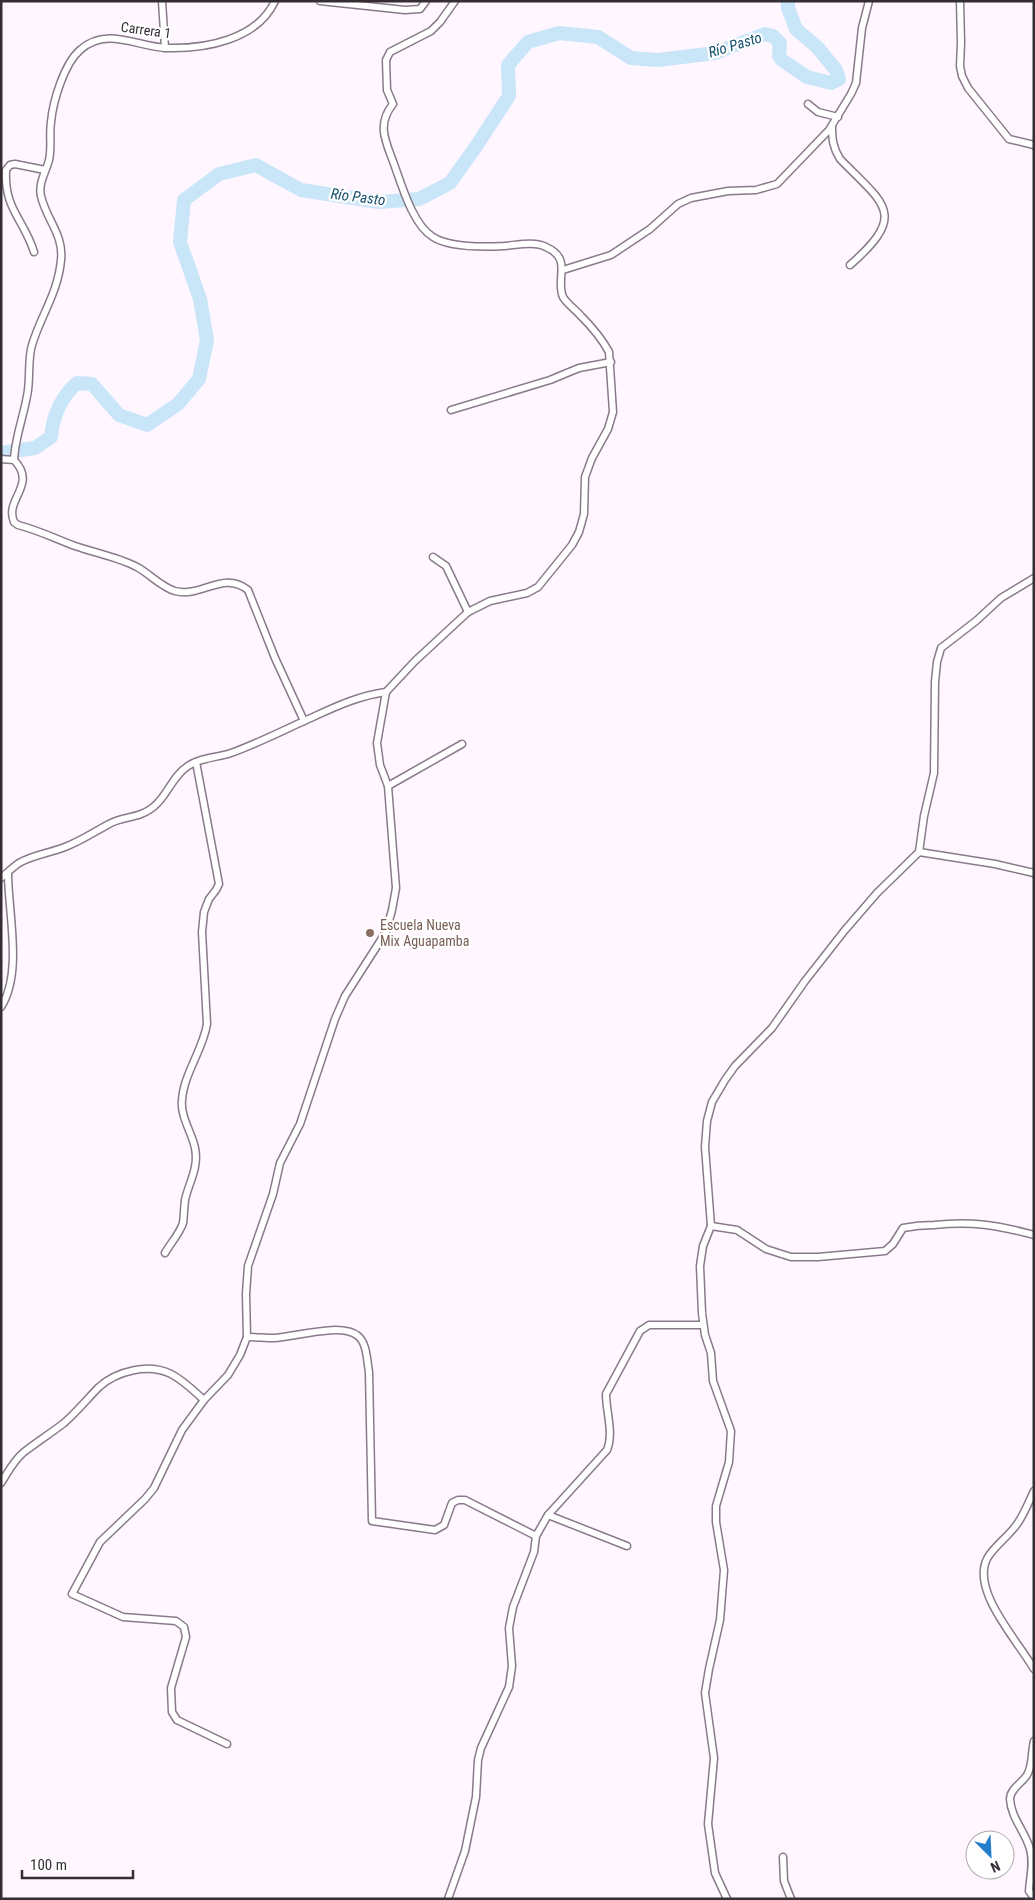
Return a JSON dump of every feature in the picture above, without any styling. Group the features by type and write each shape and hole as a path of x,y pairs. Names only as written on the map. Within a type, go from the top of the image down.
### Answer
{"street":[{"path":"162,1 165,48"},
{"name":"Carrera 1","path":"45,170 49,160 51,145 50,124 54,100 70,64 80,50 96,40 108,38 125,39 165,48 201,46 224,41 240,35 268,13 275,1"},
{"path":"320,1 406,10 420,9 426,1"},
{"path":"227,1744 177,1720 172,1712 171,1688 186,1638 184,1627 176,1621 123,1617 72,1594 100,1542 146,1499 154,1488 182,1430 204,1400 228,1375 240,1355 247,1337 246,1294 248,1266 273,1194 280,1163 300,1124 335,1019 345,996 386,932 392,910 396,888 388,786 380,765 377,743 386,692 415,661 468,612 490,601 526,593 538,587 572,545 579,532 584,514 585,477 592,458 608,429 613,412 609,352 605,344 564,298 561,289 563,270 556,254 546,246 528,244 470,246 434,238 424,229 415,216 406,196 386,140 383,126 386,113 393,104 387,90 386,60 390,52 431,31 455,1"},
{"path":"563,270 611,255 650,229 678,204 691,198 728,191 756,190 777,184 832,126 856,83 862,28 868,1"},
{"path":"960,1 962,42 960,66 962,76 968,88 1008,139 1034,145"},
{"path":"808,104 818,112 838,117"},
{"path":"832,126 832,139 840,159 879,198 886,220 882,230 868,249 850,265"},
{"path":"34,252 14,215 8,196 6,170 10,165 15,164 45,170 40,194 44,208 61,243 62,259 50,305 31,346 28,391 14,457 23,481 22,488 11,510 14,522 76,546 136,566 165,587 176,591 186,592 219,583 233,582 241,584 248,590 275,658 304,721"},
{"path":"451,410 550,380 579,368 611,362"},
{"path":"1,459 14,457"},
{"path":"433,557 446,566 468,612"},
{"path":"727,1899 715,1873 708,1824 714,1758 705,1693 723,1594 724,1570 716,1522 716,1506 729,1462 731,1432 714,1381 711,1354 703,1325 700,1266 703,1246 711,1226 705,1147 707,1121 712,1102 724,1080 735,1066 772,1028 805,981 845,930 877,893 919,852 924,816 934,773 935,682 937,662 941,648 976,622 1001,598 1034,578"},
{"path":"1,878 18,864 31,857 69,846 83,840 110,823 141,814 154,807 187,766 230,754 348,701 386,692"},
{"path":"388,786 462,744"},
{"path":"165,1253 182,1224 185,1200 196,1166 196,1151 182,1113 182,1101 185,1085 205,1035 207,1024 202,932 204,912 209,899 219,884 197,776 196,762"},
{"path":"919,852 996,864 1034,873"},
{"path":"1,1007 10,984 12,964 8,873"},
{"path":"711,1226 736,1230 766,1249 791,1257 886,1251 903,1228 957,1222 991,1224 1034,1235"},
{"path":"448,1899 465,1851 476,1797 481,1748 509,1687 512,1666 509,1628 513,1607 534,1552 536,1536 548,1515 607,1450 610,1436 606,1394 640,1331 649,1325 703,1325"},
{"path":"247,1337 275,1338 331,1330 349,1331 359,1336 366,1351 369,1372 372,1521 435,1530 444,1525 452,1503 458,1500 465,1500 536,1536"},
{"path":"1,1483 12,1465 23,1453 65,1422 100,1386 113,1377 130,1371 160,1370 172,1374 204,1400"},
{"path":"1034,1491 1016,1527 988,1558 983,1574 986,1586 1000,1618 1034,1668"},
{"path":"548,1515 627,1546"},
{"path":"1034,1741 1031,1768 1027,1776 1014,1788 1010,1797 1013,1814 1030,1848 1032,1872 1029,1891 1034,1898"},
{"path":"783,1857 784,1881 791,1899"}],"waterway":[{"name":"Río Pasto","path":"1,453 35,448 51,437 59,407 66,394 77,383 92,384 119,415 147,425 178,404 199,379 207,340 200,299 180,242 184,200 219,174 256,165 301,190 379,202 419,199 450,183 475,148 509,96 508,65 528,42 559,33 598,37 631,58 658,60 715,53 765,34 773,36 780,43 779,56 782,60 807,77 831,83 839,79 836,70 817,47 796,29 788,8 788,1"}],"place":[{"name":"Escuela Nueva Mix Aguapamba","path":"370,933"}]}
